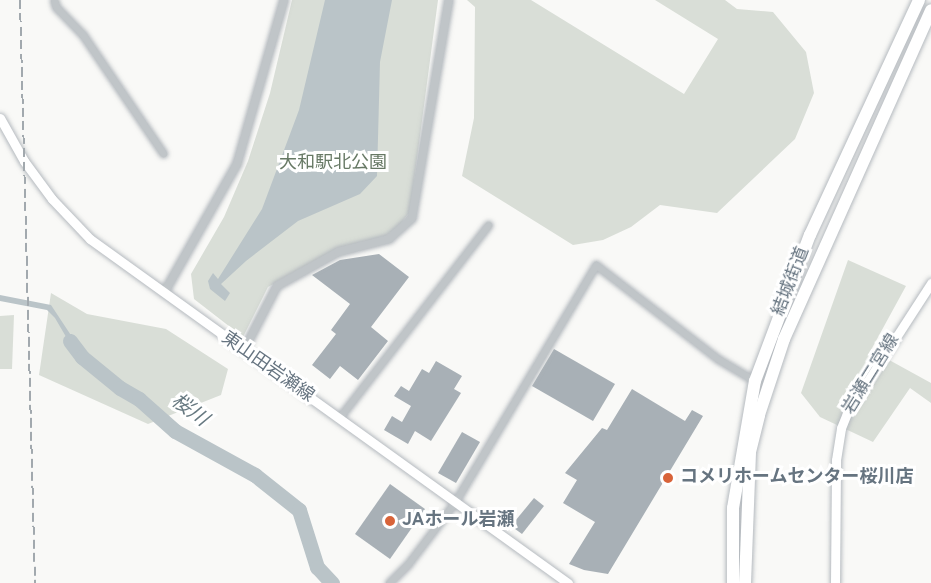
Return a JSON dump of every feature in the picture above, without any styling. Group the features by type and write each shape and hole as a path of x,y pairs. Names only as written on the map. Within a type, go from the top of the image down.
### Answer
{"highway":[{"name":"結城街道","path":"733,583 733,508 754,381 810,235 919,0"},
{"name":"結城街道","path":"745,583 750,452 759,415 784,339 931,10"}],"main road":[{"name":"東山田岩瀬線","path":"0,118 24,161 74,223 164,293 568,583"},
{"name":"岩瀬二宮線","path":"835,583 836,460 841,428 846,413 931,283"}],"street":[{"path":"54,0 56,7 83,35 163,153"},
{"path":"164,293 237,164 284,0"},
{"path":"244,351 277,286 338,252 389,239 412,218 449,0"},
{"path":"339,418 488,225"},
{"path":"389,583 408,564 455,502 596,265 718,359 754,381"}],"green space":[{"name":"大和駅北公園","path":"292,0 438,0 412,196 409,213 397,228 382,238 338,248 268,287 243,337 194,299 191,274 224,217 248,161 270,93"},
{"path":"467,0 531,0 684,94 718,39 655,0 725,0 737,9 773,12 806,52 814,93 795,139 717,213 660,205 631,227 603,240 573,245 462,176 474,118 475,7"},
{"path":"848,260 906,286 871,350 931,383 931,403 910,388 873,442 820,417 801,393"},
{"path":"51,293 87,314 166,329 228,369 221,395 148,424 39,375"},
{"path":"14,315 12,369 0,369 0,316"}],"shaded area":[{"path":"325,0 392,0 380,62 377,176 360,194 298,221 246,261 221,284 230,293 225,301 210,289 208,281 213,273 218,279 262,209 299,110"},
{"path":"0,295 51,305 84,355 79,359 55,318 47,310 0,301"}],"building":[{"path":"379,254 409,277 371,327 388,341 358,380 340,366 330,379 312,365 336,334 331,330 350,304 312,275 340,260"},
{"path":"554,349 615,384 593,421 532,386"},
{"path":"436,361 462,376 454,389 461,393 431,441 415,431 408,444 384,430 392,416 402,422 411,406 394,396 401,386 409,391 422,369 429,373"},
{"path":"632,389 685,421 692,410 703,416 608,574 584,570 569,564 595,522 563,503 577,480 565,473 602,428 607,430"},
{"path":"462,432 480,442 456,483 438,473"},
{"name":"JAホール岩瀬","path":"390,484 425,509 390,559 355,534"},
{"path":"534,498 544,506 522,534 511,526"}],"waterway":[{"name":"桜川","path":"70,341 82,357 120,388 139,399 175,431 255,475 299,510 317,567 332,583"}],"railway":[{"path":"20,0 35,583"}],"place":[{"name":"コメリホームセンター桜川店","path":"668,478"},
{"name":"JAホール岩瀬","path":"390,521"}]}
